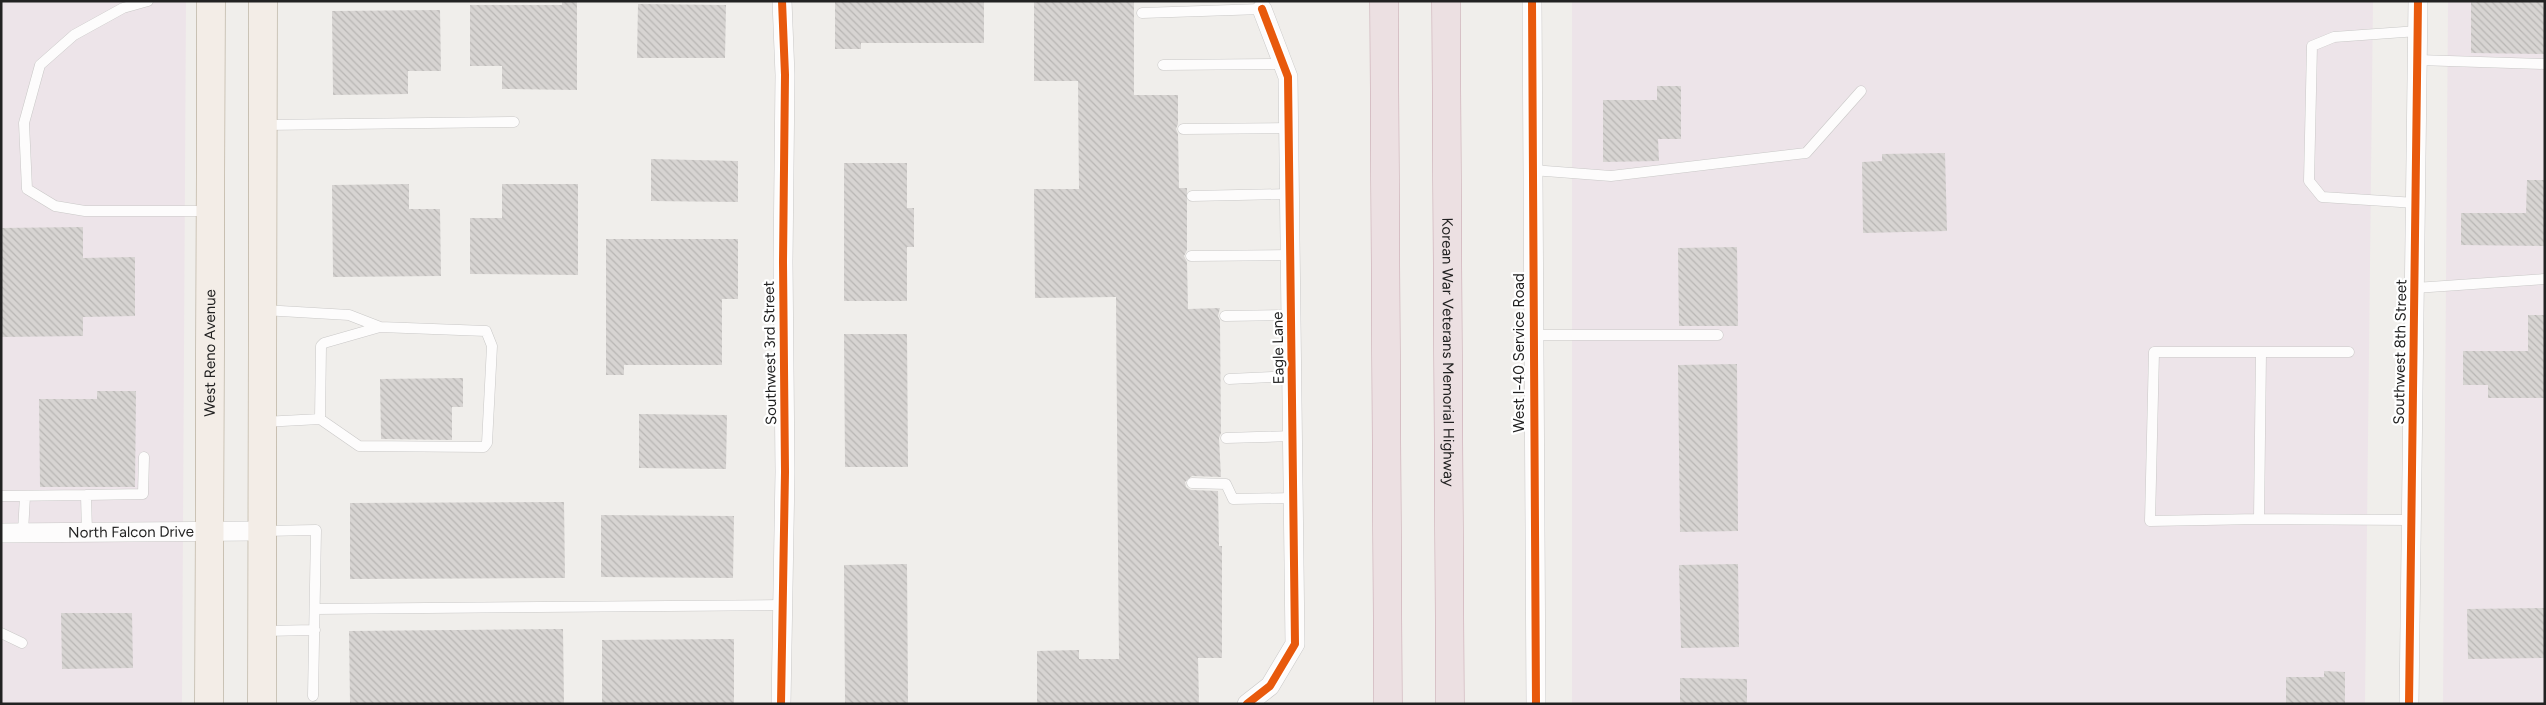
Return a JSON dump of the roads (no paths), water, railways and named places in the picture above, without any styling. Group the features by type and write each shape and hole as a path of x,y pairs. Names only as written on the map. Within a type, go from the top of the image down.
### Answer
{"highway":[{"path":"1384,1 1388,704"},
{"name":"Korean War Veterans Memorial Highway","path":"1446,1 1450,704"}],"main road":[{"name":"West Reno Avenue","path":"209,704 210,1"},
{"path":"262,704 263,1"}],"street":[{"name":"Southwest 3rd Street","path":"781,704 785,472 783,262 785,75 782,1"},
{"name":"West I-40 Service Road","path":"1532,1 1536,704"},
{"name":"Southwest 8th Street","path":"2410,704 2418,1"},
{"name":"Eagle Lane","path":"1260,697 1295,644 1288,77 1262,9"},
{"name":"North Falcon Drive","path":"1,533 262,532"}],"lane":[{"path":"148,1 124,8 74,36 40,65 24,123 27,189 55,206 85,211 210,211"},
{"path":"1142,13 1262,9"},
{"path":"2416,203 2322,197 2309,181 2312,46 2334,37 2418,31"},
{"path":"2418,60 2545,64"},
{"path":"1163,65 1284,64"},
{"path":"1532,170 1610,176 1806,153 1861,91"},
{"path":"263,125 514,122"},
{"path":"1184,129 1289,128"},
{"path":"1192,196 1290,194"},
{"path":"1191,256 1290,255"},
{"path":"2415,288 2545,279"},
{"path":"262,310 349,315 380,327 486,331 492,346 487,443 484,447 359,446 320,419 262,422"},
{"path":"1225,316 1291,315"},
{"path":"320,419 321,346 380,327"},
{"path":"1533,336 1718,335"},
{"path":"2349,352 2154,352 2150,521 2259,518 2412,520"},
{"path":"2259,518 2261,352"},
{"path":"1229,378 1292,376"},
{"path":"1226,438 1293,436"},
{"path":"1,496 143,494 144,457"},
{"path":"1192,483 1226,484 1233,499 1293,498"},
{"path":"86,495 87,533"},
{"path":"23,532 25,496"},
{"path":"262,532 316,530 313,696"},
{"path":"315,609 783,605"},
{"path":"262,631 315,630"},
{"path":"1,633 22,643"}]}
